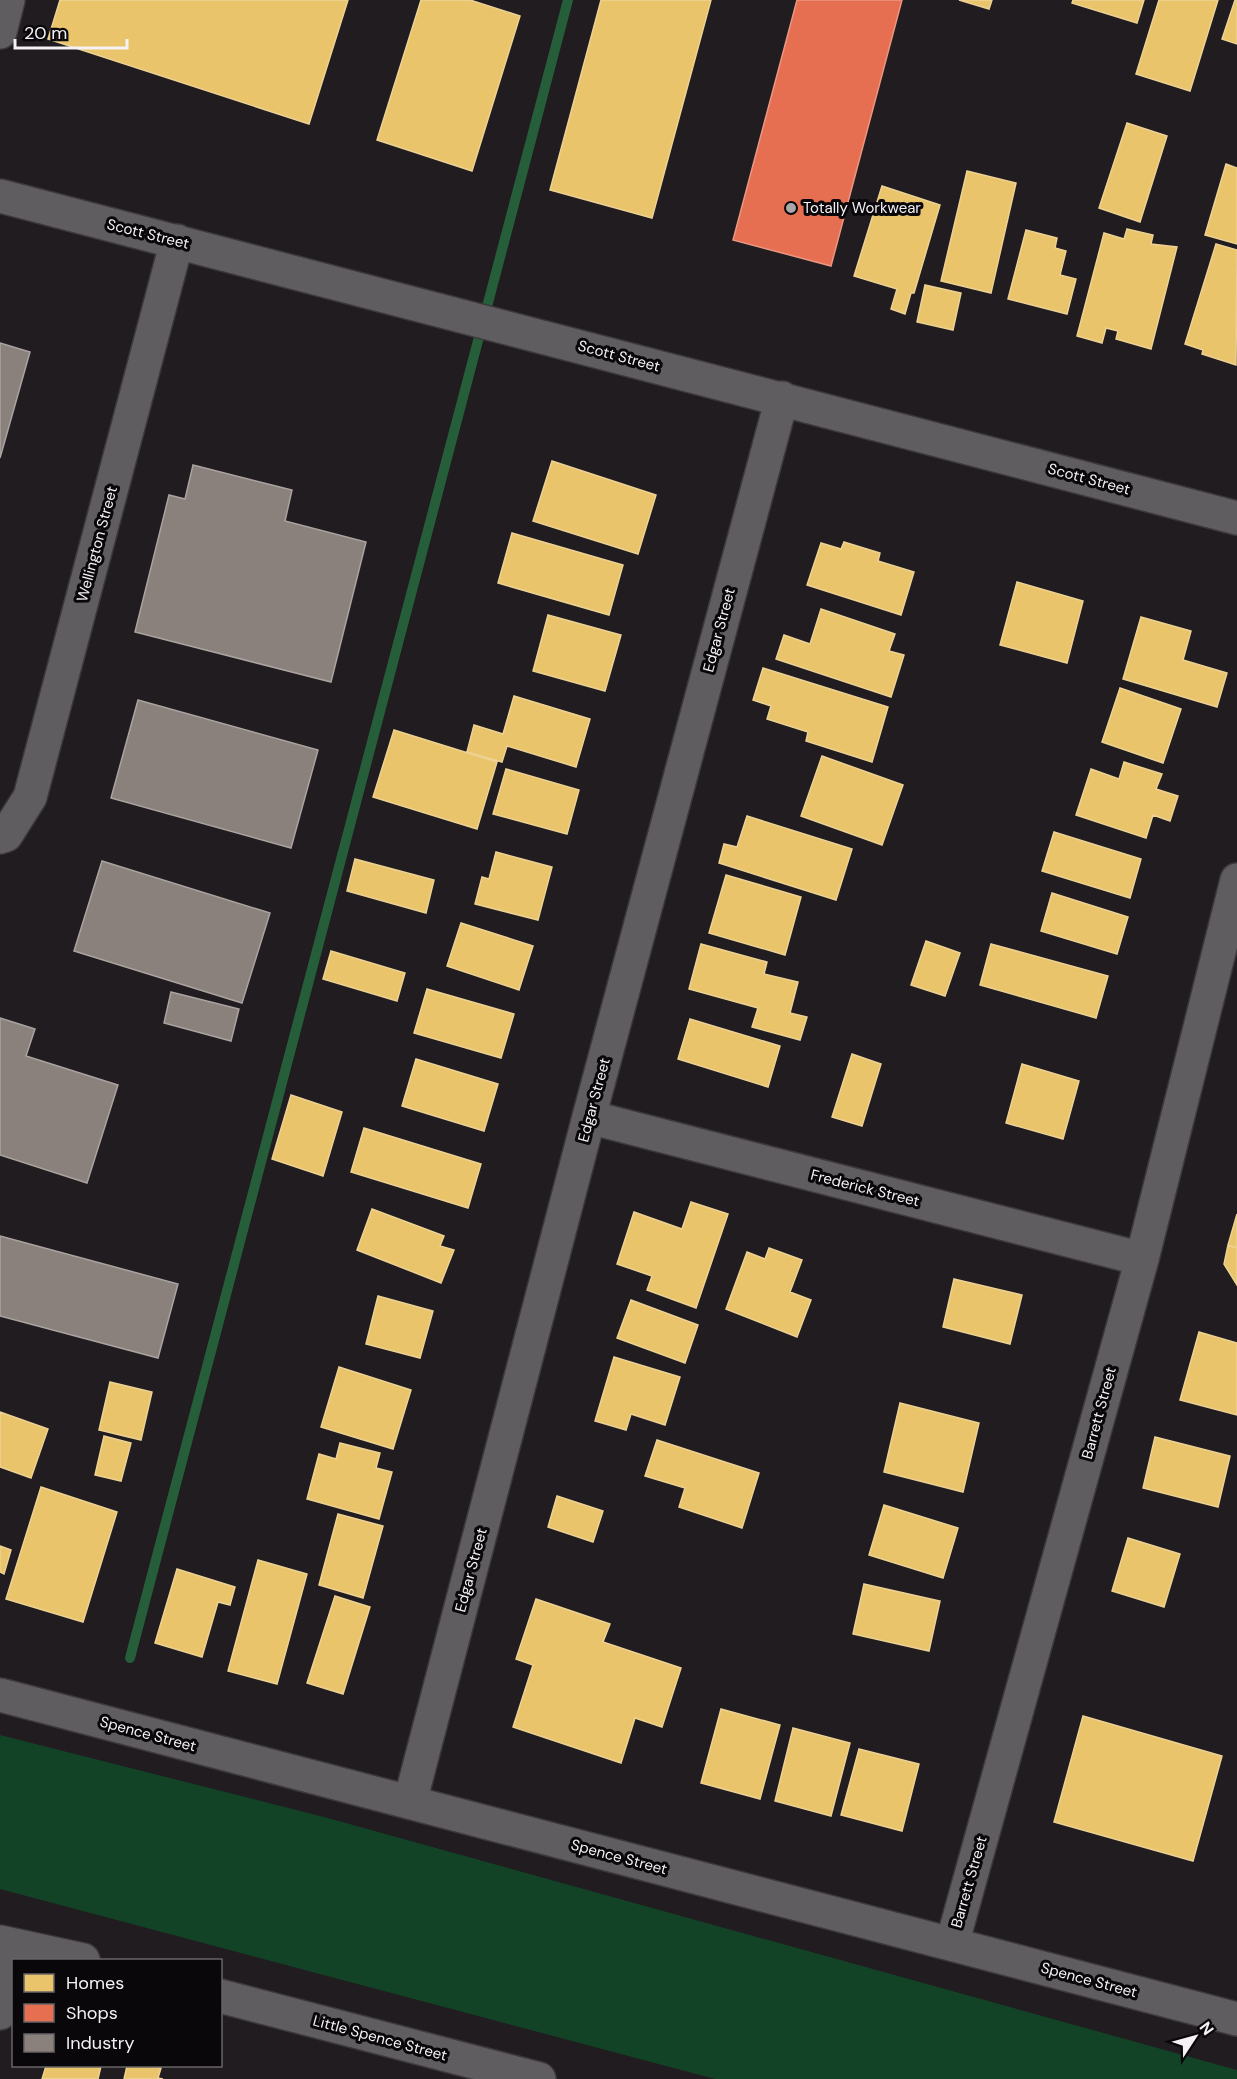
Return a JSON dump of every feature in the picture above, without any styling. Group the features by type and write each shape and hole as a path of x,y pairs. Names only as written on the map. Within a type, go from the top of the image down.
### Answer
{"street":[{"path":"0,32 8,0"},
{"name":"Scott Street","path":"0,196 1237,518"},
{"name":"Wellington Street","path":"0,837 6,835 30,797 177,241"},
{"name":"Edgar Street","path":"410,1802 589,1117 782,398"},
{"name":"Barrett Street","path":"952,1944 1142,1259 1237,880"},
{"name":"Frederick Street","path":"589,1117 1142,1259"},
{"name":"Spence Street","path":"0,1695 1237,2019"},
{"path":"0,1942 78,1959"},
{"path":"0,1942 6,1952 8,1962 8,1983 0,2013"},
{"name":"Little Spence Street","path":"222,1997 539,2079"}],"green space":[{"path":"0,1735 324,1817 1237,2070 1237,2079 715,2079 0,1889"}],"building: Homes":[{"path":"60,0 348,0 309,124 48,39"},
{"path":"421,0 470,0 520,16 472,171 377,140"},
{"path":"601,0 711,0 652,218 550,190"},
{"path":"959,0 992,0 989,9"},
{"path":"1073,0 1144,0 1137,23 1072,3"},
{"path":"1159,0 1218,0 1190,91 1136,74"},
{"path":"1235,0 1237,0 1237,44 1222,39"},
{"path":"1127,123 1167,136 1140,222 1099,208"},
{"path":"1226,164 1237,168 1237,244 1205,235"},
{"path":"967,171 1016,183 991,293 941,281"},
{"path":"882,186 940,205 914,293 911,293 905,314 891,309 897,289 854,276"},
{"path":"1127,229 1153,235 1151,244 1177,247 1151,349 1116,339 1118,331 1106,328 1102,343 1077,336 1104,233 1124,239"},
{"path":"1026,230 1057,238 1055,248 1066,251 1060,275 1076,279 1067,314 1008,299"},
{"path":"1216,244 1237,250 1236,365 1202,354 1203,350 1185,344"},
{"path":"925,285 961,293 953,330 917,322"},
{"path":"552,461 656,495 638,554 533,521"},
{"path":"512,533 623,565 609,615 498,583"},
{"path":"844,542 880,553 878,561 914,572 901,615 807,585 821,543 841,549"},
{"path":"1017,582 1083,601 1067,663 1000,645"},
{"path":"821,609 895,634 889,651 904,655 891,697 776,659 784,635 810,644"},
{"path":"548,615 621,635 605,691 533,671"},
{"path":"1141,617 1191,631 1183,660 1227,673 1217,707 1123,679"},
{"path":"763,668 888,707 872,762 806,741 808,732 767,719 771,706 753,700"},
{"path":"1120,688 1181,709 1163,763 1102,742"},
{"path":"514,696 590,719 576,767 507,746 502,762 467,752 474,725 503,734"},
{"path":"394,730 497,762 477,829 373,797"},
{"path":"822,756 903,785 882,845 801,816"},
{"path":"1124,762 1162,774 1156,789 1178,796 1170,821 1153,815 1146,838 1076,815 1091,769 1119,779"},
{"path":"506,769 579,790 567,834 493,814"},
{"path":"747,816 852,849 836,900 719,863 724,844 737,847"},
{"path":"1054,832 1141,859 1130,898 1042,871"},
{"path":"496,852 552,867 538,920 475,904 482,877 489,879"},
{"path":"355,859 434,880 426,913 347,891"},
{"path":"726,875 801,897 785,955 709,933"},
{"path":"1052,893 1128,917 1117,954 1041,931"},
{"path":"461,923 533,946 519,990 447,966"},
{"path":"926,941 960,953 945,996 911,985"},
{"path":"701,944 767,962 764,974 798,982 790,1013 807,1017 800,1040 752,1027 758,1008 689,989"},
{"path":"991,944 1108,976 1096,1018 980,985"},
{"path":"331,951 405,973 397,1001 323,979"},
{"path":"427,989 514,1014 501,1058 414,1033"},
{"path":"690,1019 780,1046 768,1087 678,1059"},
{"path":"852,1054 881,1064 862,1126 832,1117"},
{"path":"416,1059 498,1084 484,1131 402,1106"},
{"path":"1022,1064 1079,1081 1063,1139 1006,1123"},
{"path":"291,1095 342,1112 323,1176 272,1159"},
{"path":"364,1128 481,1164 468,1208 351,1172"},
{"path":"691,1202 728,1214 696,1308 647,1290 652,1276 617,1264 634,1212 682,1229"},
{"path":"372,1209 444,1236 440,1246 454,1250 441,1283 357,1250"},
{"path":"1237,1214 1237,1248 1228,1245"},
{"path":"1228,1245 1237,1248 1237,1285 1224,1264"},
{"path":"769,1248 802,1260 790,1292 811,1300 797,1337 726,1309 747,1252 765,1259"},
{"path":"954,1279 1022,1295 1010,1344 943,1327"},
{"path":"378,1296 433,1311 420,1358 366,1344"},
{"path":"631,1300 698,1325 685,1363 617,1338"},
{"path":"1199,1332 1237,1343 1237,1415 1180,1400"},
{"path":"614,1357 680,1377 665,1425 631,1414 626,1430 595,1421"},
{"path":"339,1367 411,1390 393,1449 321,1427"},
{"path":"110,1382 152,1392 141,1440 99,1430"},
{"path":"900,1403 979,1423 963,1492 884,1472"},
{"path":"0,1412 48,1429 31,1478 0,1467"},
{"path":"104,1436 131,1443 121,1481 95,1475"},
{"path":"1155,1437 1230,1456 1218,1507 1143,1488"},
{"path":"657,1440 759,1473 742,1528 679,1507 685,1488 645,1476"},
{"path":"340,1443 380,1453 376,1468 392,1472 379,1519 307,1499 319,1454 336,1459"},
{"path":"41,1487 117,1512 83,1622 6,1599"},
{"path":"557,1496 603,1511 593,1542 548,1527"},
{"path":"884,1505 958,1528 943,1578 869,1555"},
{"path":"338,1514 383,1526 363,1598 319,1585"},
{"path":"1128,1538 1180,1554 1164,1607 1112,1591"},
{"path":"0,1546 11,1550 4,1574 0,1572"},
{"path":"258,1560 307,1574 277,1684 228,1671"},
{"path":"177,1569 235,1587 230,1605 218,1602 202,1657 155,1643"},
{"path":"864,1584 940,1601 929,1651 853,1634"},
{"path":"335,1596 370,1607 343,1694 307,1683"},
{"path":"536,1599 610,1624 603,1642 681,1668 662,1727 635,1718 621,1763 513,1727 533,1665 516,1659"},
{"path":"721,1709 780,1725 760,1799 701,1783"},
{"path":"1083,1716 1222,1756 1193,1861 1054,1822"},
{"path":"793,1728 850,1743 831,1816 775,1801"},
{"path":"859,1749 919,1764 902,1831 841,1815"},
{"path":"46,2067 101,2067 98,2079 42,2079"},
{"path":"127,2067 156,2067 161,2068 158,2078 163,2079 124,2079"}],"building: Shops":[{"path":"797,0 902,0 831,266 733,240"}],"building: Industry":[{"path":"0,343 30,352 0,458"},
{"path":"193,465 292,490 285,521 366,542 331,682 135,632 169,495 185,499"},
{"path":"138,700 318,750 291,848 111,798"},
{"path":"102,861 270,913 242,1003 74,951"},
{"path":"171,992 239,1009 231,1041 164,1023"},
{"path":"0,1018 35,1029 26,1056 118,1085 87,1183 0,1155"},
{"path":"0,1236 178,1284 158,1358 0,1316"}],"waterway":[{"path":"130,1658 568,0"}],"place":[{"name":"Totally Workwear","path":"791,208"}]}
